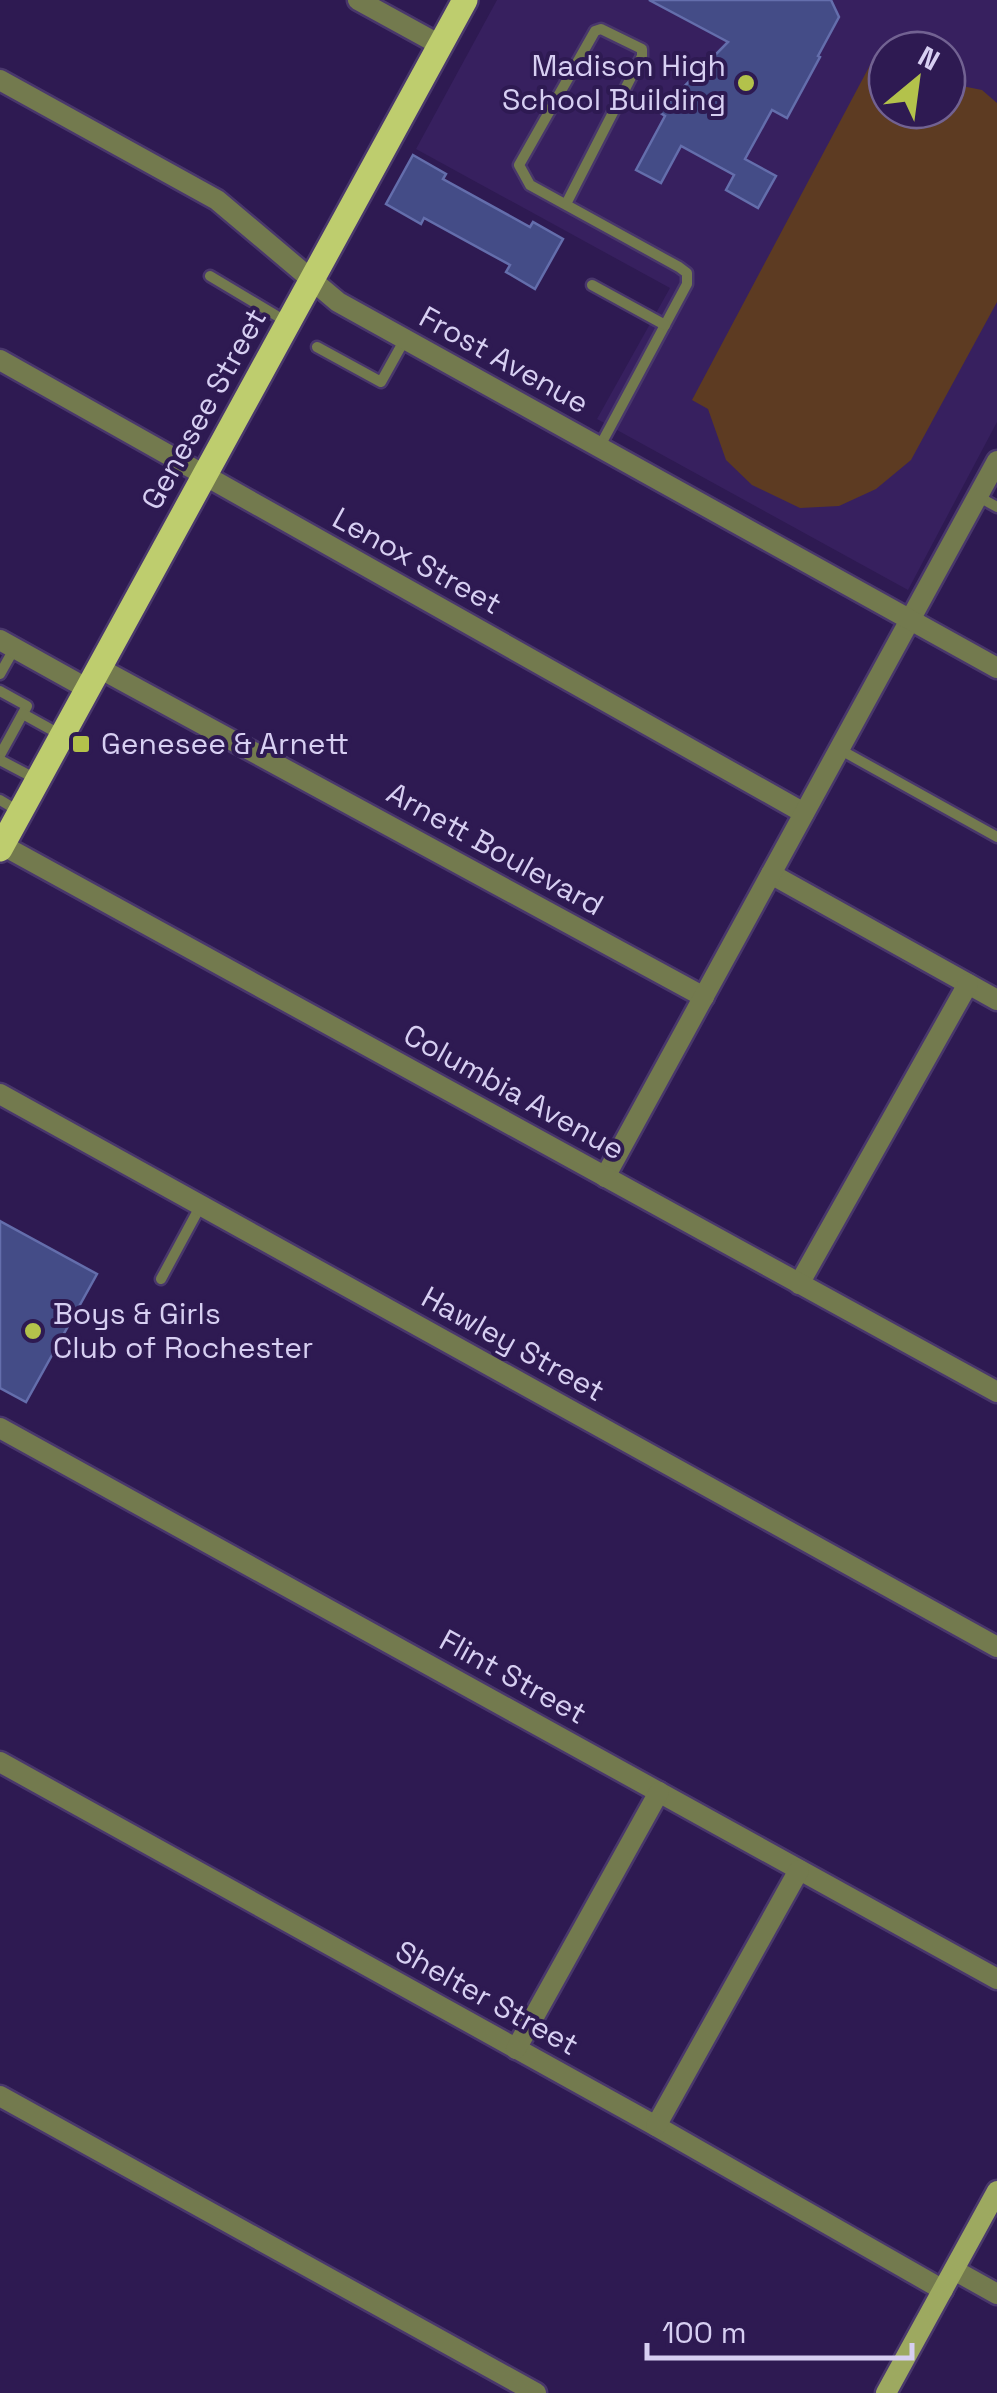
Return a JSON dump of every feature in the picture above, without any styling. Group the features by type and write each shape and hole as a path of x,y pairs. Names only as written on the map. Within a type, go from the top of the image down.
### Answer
{"main road":[{"name":"Genesee Street","path":"1,847 10,806 38,780 465,0"},
{"path":"886,2393 997,2191"}],"street":[{"path":"358,0 440,45"},
{"name":"Frost Avenue","path":"0,80 217,200 338,302 997,668"},
{"name":"Lenox Street","path":"0,360 804,813"},
{"path":"606,1177 997,461"},
{"name":"Arnett Boulevard","path":"7,644 94,678 704,996"},
{"name":"Columbia Avenue","path":"1,847 997,1392"},
{"path":"771,874 997,1000"},
{"path":"799,1284 968,984"},
{"name":"Hawley Street","path":"0,1094 997,1646"},
{"name":"Flint Street","path":"0,1428 997,1979"},
{"name":"Shelter Street","path":"0,1762 656,2126 942,2290"},
{"path":"516,2049 659,1792"},
{"path":"656,2126 800,1870"},
{"path":"0,2096 536,2393"},
{"path":"954,2270 997,2294"}],"lane":[{"path":"566,204 642,56 642,49 602,28 596,30 519,165 530,185 680,267 687,274 687,284 599,447"},
{"path":"210,276 288,323"},
{"path":"592,284 664,325"},
{"path":"318,347 381,382 405,339"},
{"path":"978,496 997,507"},
{"path":"0,674 7,644"},
{"path":"0,691 27,706 0,758 38,780"},
{"path":"22,714 62,736"},
{"path":"839,749 997,837"},
{"path":"161,1279 201,1205"}],"shaded area":[{"path":"497,0 997,0 997,422 908,590 597,419 670,288 416,149"},
{"path":"867,71 867,130 967,130 967,87 982,90 997,103 997,302 911,460 876,489 839,506 800,508 752,485 726,460 708,409 692,400"}],"building":[{"name":"Madison High School Building","path":"649,0 831,0 839,17 820,57 787,118 772,110 745,159 776,176 758,208 726,190 734,175 681,146 661,183 636,170 665,116 659,112 728,42"},
{"path":"413,155 446,174 443,179 530,227 533,222 563,239 535,289 506,272 510,265 424,218 421,224 386,204"},
{"name":"Boys & Girls Club of Rochester","path":"0,1221 97,1274 26,1402 0,1388"}],"place":[{"name":"Madison High School Building","path":"746,83"},
{"name":"Genesee & Arnett","path":"81,744"},
{"name":"Boys & Girls Club of Rochester","path":"33,1331"}]}
